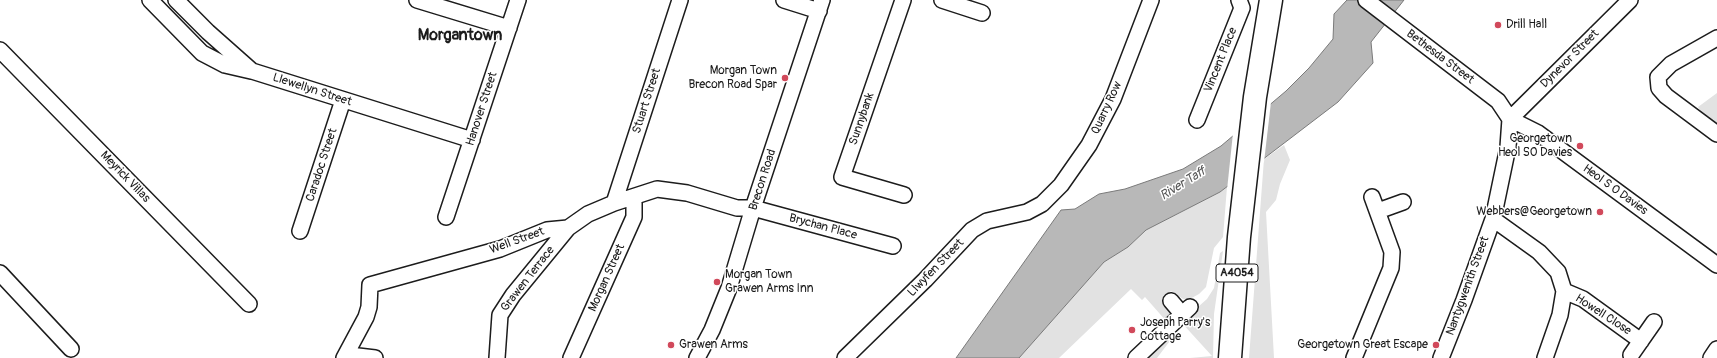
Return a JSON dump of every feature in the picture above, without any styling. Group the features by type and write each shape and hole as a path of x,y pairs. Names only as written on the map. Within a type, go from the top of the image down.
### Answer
{"main road":[{"name":"A4054","path":"1230,358 1239,237 1255,97 1271,0"}],"street":[{"path":"150,0 202,52 225,65 252,71"},
{"name":"Llewellyn Street","path":"176,0 208,32 252,71 472,140"},
{"path":"417,0 509,28"},
{"name":"Hanover Street","path":"446,217 518,0"},
{"name":"Stuart Street","path":"614,203 680,0"},
{"path":"784,0 820,6"},
{"name":"Sunnybank","path":"903,0 842,177 904,194"},
{"path":"942,0 982,13"},
{"name":"Quarry Row","path":"1042,204 1061,184 1089,145 1113,99 1151,0"},
{"name":"Vincent Place","path":"1197,120 1242,8 1239,0"},
{"name":"Bethesda Street","path":"1366,0 1395,24 1422,42 1498,101 1510,120"},
{"name":"Dynevor Street","path":"1510,120 1630,0"},
{"name":"Brecon Road","path":"697,358 712,330 729,288 753,208 820,6"},
{"path":"1717,38 1671,64 1658,77 1659,88 1666,96 1717,134"},
{"name":"Meyrick Villas","path":"0,50 249,304"},
{"name":"Caradoc Street","path":"300,231 343,100"},
{"name":"Nantygwenith Street","path":"1441,358 1464,300 1493,219 1508,147 1510,120"},
{"name":"Heol S O Davies","path":"1510,120 1538,133 1717,265"},
{"name":"Well Street","path":"351,357 369,307 370,285 500,249 547,230 568,228 588,214 657,188 687,193 737,208 753,208"},
{"name":"Morgan Street","path":"571,358 634,217 634,197"},
{"path":"1355,358 1391,268 1392,252 1375,204 1403,202"},
{"name":"Llwyfen Street","path":"845,358 925,280 972,230 987,221 1027,212 1042,204"},
{"name":"Brychan Place","path":"753,208 893,246"},
{"name":"Howell Close","path":"1493,219 1539,252 1558,272 1564,291 1560,315 1545,358"},
{"name":"Grawen Terrace","path":"497,358 500,315 512,295 568,228"},
{"path":"0,273 71,349"},
{"name":"Howell Close","path":"1564,291 1583,298 1641,341"},
{"path":"1136,358 1186,310 1171,301"},
{"name":"Howell Close","path":"1631,355 1654,322"},
{"path":"1712,358 1717,349"},
{"path":"351,357 375,358"}],"shaded area":[{"path":"1717,93 1717,125 1704,116 1698,107"},
{"path":"1284,145 1290,160 1280,184 1276,200 1266,212 1274,358 1249,358 1264,159"},
{"path":"1227,187 1223,237 1214,248 1206,287 1199,294 1188,300 1183,299 1171,291 1162,299 1175,315 1167,322 1145,297 1142,300 1131,289 1059,358 1019,358 1104,262 1128,247 1146,230"},
{"path":"1223,251 1214,314 1213,358 1190,358 1212,356 1181,322 1207,299 1214,288 1220,253"},
{"path":"1177,326 1179,329 1157,358 1144,358"}],"water":[{"name":"River Taff","path":"1347,0 1404,0 1371,42 1373,63 1338,102 1220,192 1146,230 1128,247 1104,262 1019,358 956,358 1061,210 1075,209 1099,194 1125,189 1183,169 1221,146 1286,91 1309,68 1333,39 1334,14"}],"pier":[{"path":"1271,102 1264,162 1227,190 1233,133"}],"place":[{"name":"Drill Hall","path":"1498,25"},
{"name":"Morgan Town Brecon Road Spar","path":"785,78"},
{"name":"Georgetown Heol SO Davies","path":"1580,146"},
{"name":"Webbers@Georgetown","path":"1600,212"},
{"name":"Morgan Town Grawen Arms Inn","path":"717,282"},
{"name":"Joseph Parry's Cottage","path":"1132,330"},
{"name":"Grawen Arms","path":"671,345"},
{"name":"Georgetown Great Escape","path":"1436,345"}],"district":[{"name":"Morgantown","path":"460,36"}]}
